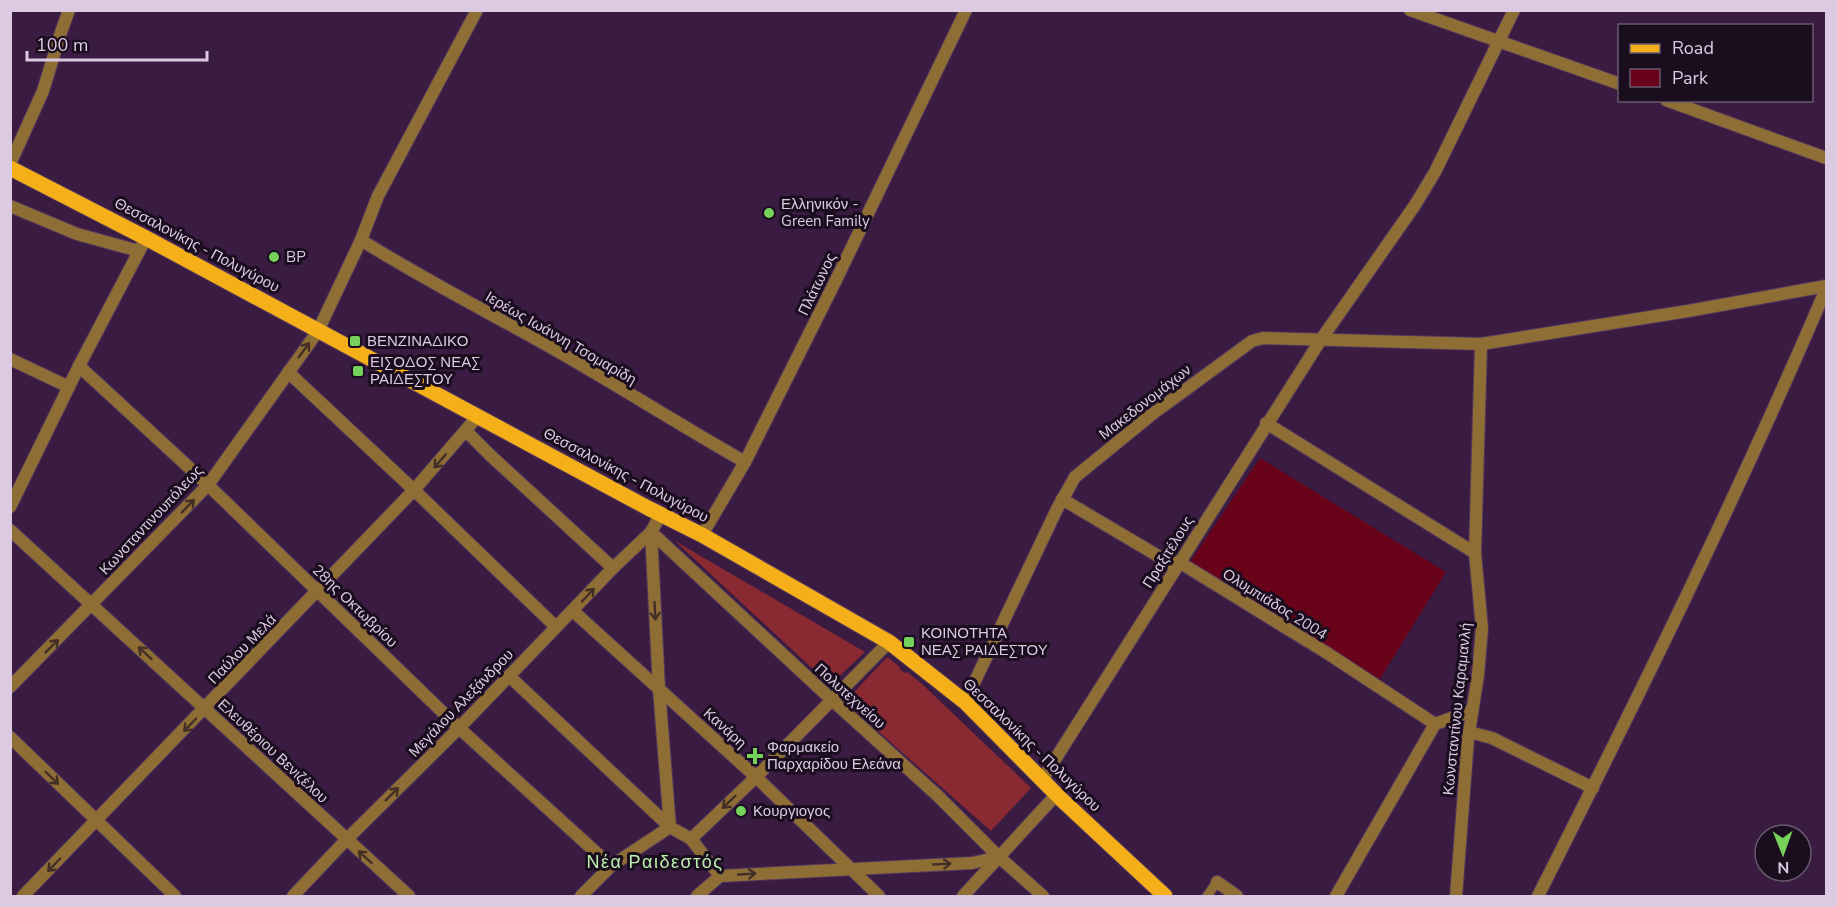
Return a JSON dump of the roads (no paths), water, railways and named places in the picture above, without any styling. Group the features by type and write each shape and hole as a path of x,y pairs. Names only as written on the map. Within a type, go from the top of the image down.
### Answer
{"main road":[{"name":"Θεσσαλονίκης - Πολυγύρου","path":"10,166 142,244 318,331 702,535 889,642 965,702 1056,795 1165,897"}],"street":[{"path":"10,166 43,91 69,10"},
{"name":"Κωνσταντινουπόλεως","path":"10,687 208,485 318,331 361,240 378,196 477,10"},
{"name":"Πλάτωνος","path":"702,535 745,462 836,280 966,10"},
{"path":"1410,10 1618,83"},
{"name":"Πραξιτέλους","path":"1042,780 1266,423 1320,340 1415,205 1435,172 1514,10"},
{"path":"1672,102 1827,158"},
{"path":"10,206 77,234 142,244 10,507"},
{"name":"Ιερέως Ιωάννη Τσομαρίδη","path":"361,240 390,259 555,350 745,462"},
{"path":"1538,897 1694,581 1768,425 1827,288"},
{"name":"Μακεδονομάχων","path":"965,702 1062,499 1075,477 1151,415 1252,340 1263,338 1481,344 1827,288"},
{"name":"Κωνσταντίνου Καραμανλή","path":"1456,897 1468,732 1478,675 1482,628 1475,553 1481,344"},
{"path":"10,359 69,387"},
{"name":"28ης Οκτωβρίου","path":"79,366 208,485 459,728 611,866"},
{"path":"288,372 556,627"},
{"name":"Παύλου Μελά","path":"23,897 414,490 477,417"},
{"path":"1266,423 1475,553"},
{"path":"466,431 490,456 613,568"},
{"name":"Ολυμπιάδος 2004","path":"1062,499 1170,563 1179,562 1327,653 1435,724"},
{"path":"661,514 651,532 659,688 670,827"},
{"name":"Ελευθέριου Βενιζέλου","path":"10,530 409,897"},
{"name":"Μεγάλου Αλεξάνδρου","path":"293,897 346,840 651,532"},
{"name":"Πολυτεχνείου","path":"651,532 939,796 999,857 1043,897"},
{"name":"Κανάρη","path":"573,611 756,777 879,897"},
{"path":"691,839 756,777 889,642"},
{"path":"509,676 670,827 691,839 720,876"},
{"path":"1336,897 1435,724 1471,711"},
{"path":"1468,732 1492,738 1593,788"},
{"path":"10,737 176,897"},
{"path":"963,897 1056,795"},
{"path":"581,897 611,866 670,827"},
{"path":"697,897 720,876 972,863 999,857"},
{"path":"1207,897 1217,882 1237,897"}],"place":[{"name":"Ελληνικόν - Green Family","path":"769,213"},
{"name":"BP","path":"274,257"},
{"name":"ΒΕΝΖΙΝΑΔΙΚΟ","path":"355,341"},
{"name":"ΕΙΣΟΔΟΣ ΝΕΑΣ ΡΑΙΔΕΣΤΟΥ","path":"358,371"},
{"name":"ΚΟΙΝΟΤΗΤΑ ΝΕΑΣ ΡΑΙΔΕΣΤΟΥ","path":"909,642"},
{"name":"Φαρμακείο Παρχαρίδου Ελεάνα","path":"755,756"},
{"name":"Κουργιογος","path":"741,811"}],"district":[{"name":"Νέα Ραιδεστός","path":"655,862"}]}
